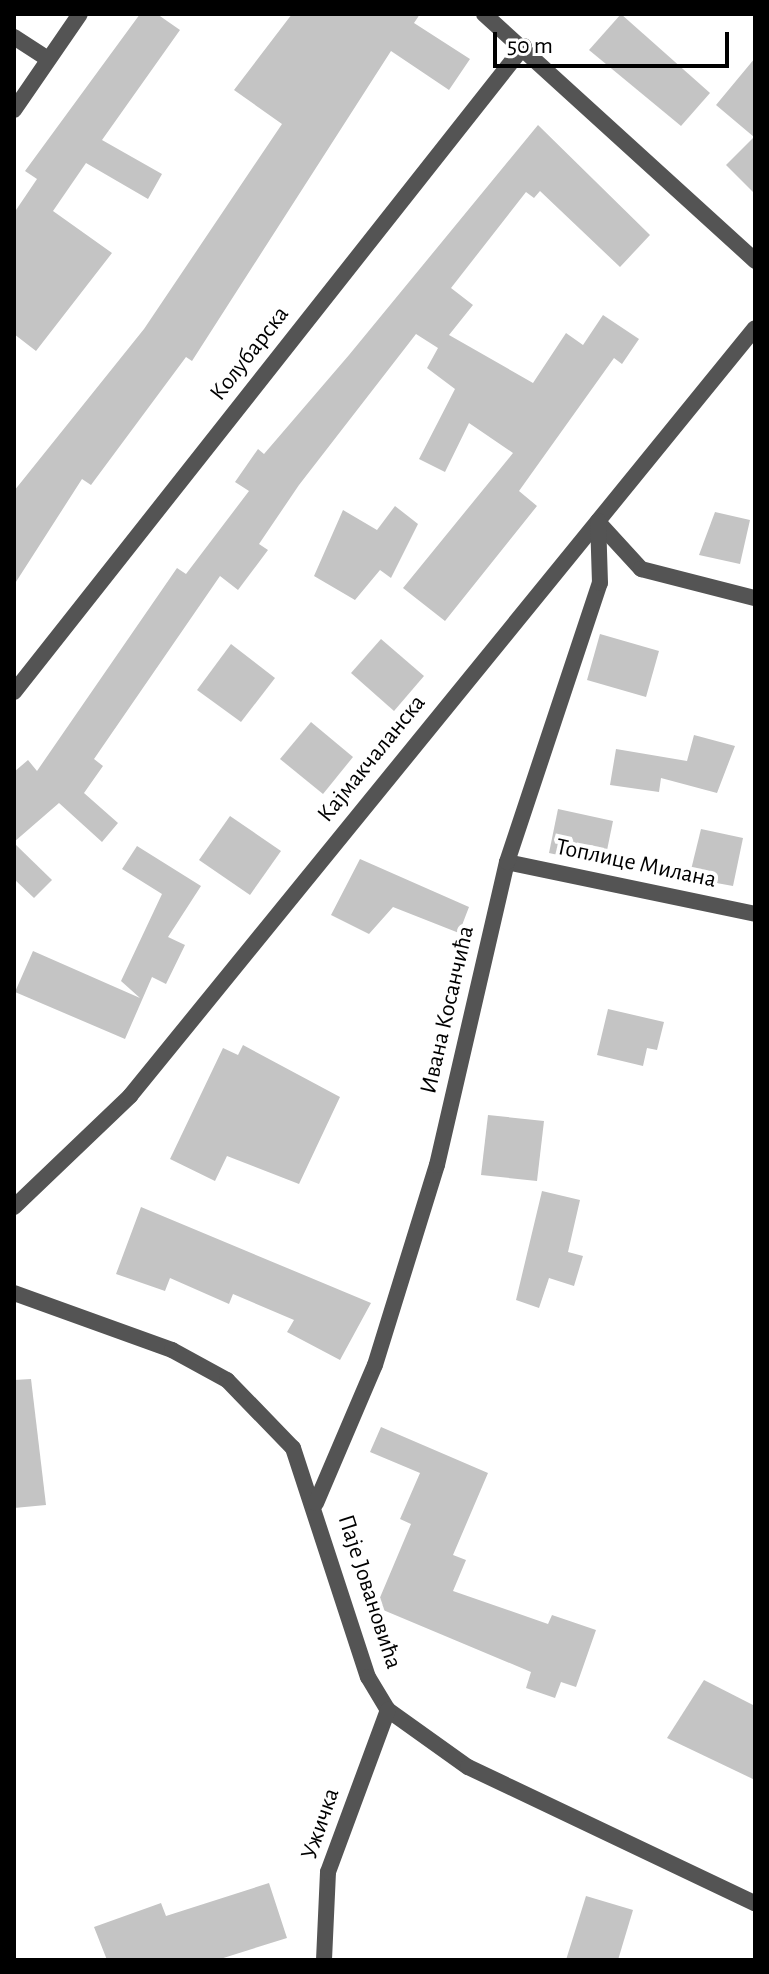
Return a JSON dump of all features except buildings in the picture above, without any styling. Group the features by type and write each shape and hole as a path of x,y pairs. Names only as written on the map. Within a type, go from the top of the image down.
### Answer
{"street":[{"path":"14,110 80,14"},
{"path":"484,14 524,46 755,261"},
{"path":"14,37 48,59"},
{"name":"Колубарска","path":"14,692 524,46"},
{"name":"Кајмакчаланска","path":"14,1207 130,1096 755,328"},
{"path":"598,521 617,551 641,569 755,598"},
{"name":"Ивана Косанчића","path":"316,1503 375,1365 437,1165 507,862 600,583 598,521"},
{"name":"Топлице Милана","path":"507,862 755,914"},
{"name":"Паје Јовановића","path":"14,1293 172,1350 227,1380 293,1448 316,1503 368,1677 388,1710 468,1767 755,1903"},
{"name":"Ужичка","path":"324,1960 328,1872 388,1710"}]}
